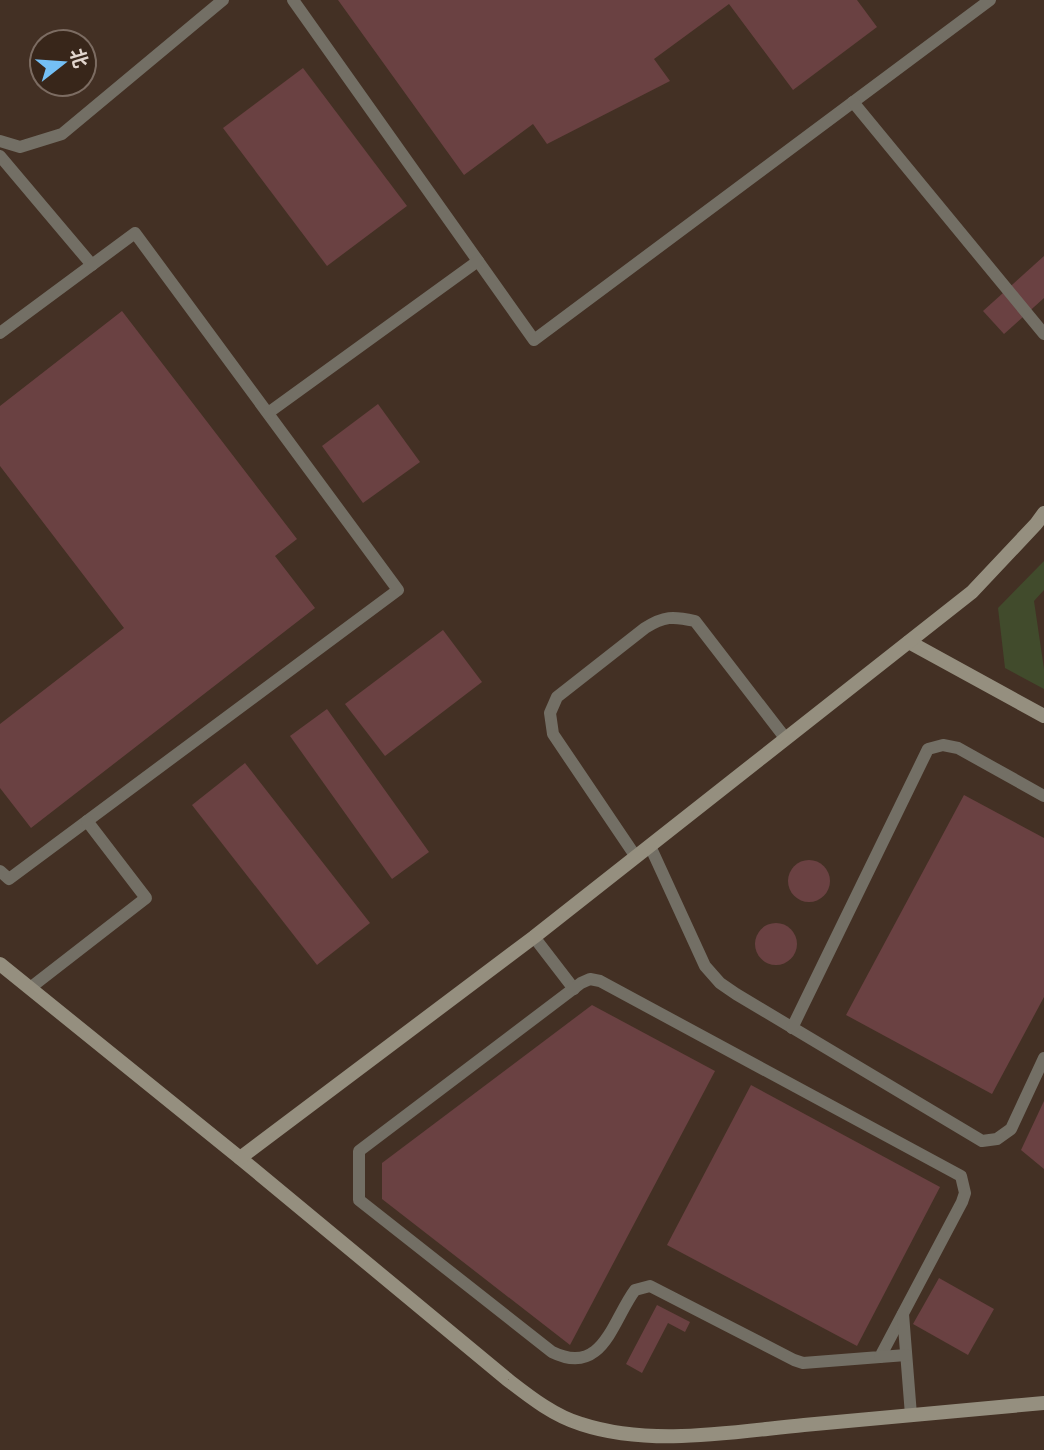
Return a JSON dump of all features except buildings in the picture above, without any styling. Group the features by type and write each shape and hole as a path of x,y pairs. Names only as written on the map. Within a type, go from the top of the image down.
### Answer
{"main road":[{"path":"240,1158 534,937 972,592 1044,513"},
{"path":"909,642 1044,716"},
{"path":"0,964 240,1158 508,1381 540,1404 580,1424 623,1434 662,1436 1044,1403"}],"lane":[{"path":"0,141 20,147 62,134 223,0"},
{"path":"293,0 534,340 990,0"},
{"path":"853,102 1044,334"},
{"path":"0,156 92,265"},
{"path":"0,333 135,233 398,590 9,879 0,871"},
{"path":"268,413 478,261"},
{"path":"636,857 553,734 550,713 557,697 590,671 659,619 678,617 695,621 786,739"},
{"path":"792,1028 928,749 943,745 958,748 1044,796"},
{"path":"30,988 146,898 87,821"},
{"path":"650,846 705,966 720,983 982,1140 997,1139 1011,1129 1044,1058"},
{"path":"534,937 574,989"},
{"path":"880,1357 962,1202 965,1194 961,1176 600,981 590,979 574,989 359,1151 359,1200 552,1352 562,1357 585,1357 597,1352 635,1290 649,1286 803,1363 906,1355"},
{"path":"903,1314 911,1415"}],"green space":[{"path":"1044,561 1044,590 1034,601 1044,669 1044,689 1005,668 998,608"}]}
